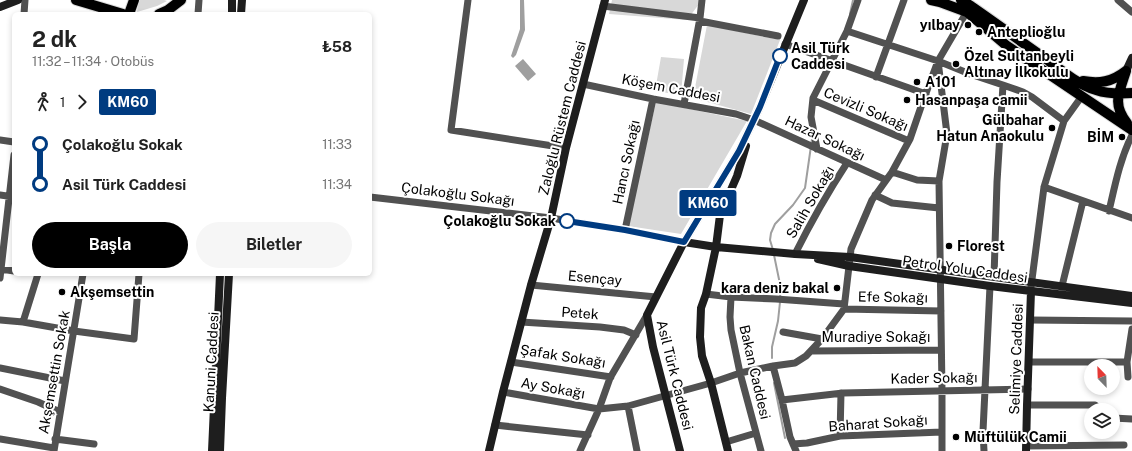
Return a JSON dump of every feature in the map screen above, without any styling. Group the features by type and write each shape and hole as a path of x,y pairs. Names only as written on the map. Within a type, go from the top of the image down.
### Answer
{"main road":[{"path":"0,7 18,0"},
{"path":"76,0 116,12"},
{"path":"130,12 134,0"},
{"path":"166,12 181,0"},
{"path":"232,0 232,12"},
{"path":"241,12 242,0"},
{"name":"Asil Türk Caddesi","path":"680,451 653,347 647,315 684,242 739,151 760,107 804,0"},
{"path":"961,0 1007,46 1132,130"},
{"path":"937,1 969,9 1084,85 1107,93 1118,94 1132,92"},
{"name":"Zaloğlu Rüstem Caddesi","path":"489,451 502,392 551,218 566,148 604,3"},
{"path":"1132,58 1118,94 1119,110 1122,117 1132,130"},
{"path":"1077,80 1095,83 1101,82 1116,78 1126,71"},
{"name":"Asil Türk Caddesi","path":"728,451 702,356 700,337 701,308 706,294 716,247 720,215 737,176 754,120"},
{"path":"709,202 719,207 720,215"},
{"path":"717,238 727,248"},
{"name":"Petrol Yolu Caddesi","path":"684,242 727,248 850,257 1132,296"},
{"name":"Petrol Yolu Caddesi","path":"795,254 849,266 990,286 1132,303"},
{"name":"Kanuni Caddesi","path":"212,451 220,276"},
{"name":"Kanuni Caddesi","path":"220,451 229,276"},
{"name":"Selimiye Caddesi","path":"1026,448 1031,291"}],"street":[{"path":"24,12 25,0"},
{"path":"198,12 199,0"},
{"path":"468,0 451,130 566,148"},
{"path":"684,104 700,20 702,0"},
{"path":"816,148 811,117 813,98 829,59 847,31 858,0"},
{"path":"876,77 904,0"},
{"path":"1118,0 1132,12"},
{"path":"604,3 778,36"},
{"path":"844,307 851,249 872,200 892,172 909,141 938,61 969,9"},
{"path":"847,31 938,61 970,74 1023,92 1064,121"},
{"path":"786,44 926,94"},
{"path":"938,61 947,134 939,181 942,451"},
{"name":"Köşem Caddesi","path":"583,84 653,99 736,114 754,120"},
{"path":"994,277 997,182 1003,85"},
{"path":"1031,291 1044,187 1064,121 1082,96"},
{"name":"Hancı Sokağı","path":"625,230 653,99"},
{"name":"Cevizli Sokağı","path":"813,100 909,141"},
{"name":"Hazar Sokağı","path":"754,120 886,180"},
{"path":"1109,211 1125,150 1132,135"},
{"path":"0,140 12,142"},
{"name":"Salih Sokağı","path":"795,254 822,203 847,163"},
{"path":"892,172 917,180 939,181"},
{"path":"1044,187 1132,218"},
{"path":"0,195 12,196 3,224 0,278"},
{"path":"876,195 892,203 939,208"},
{"name":"Çolakoğlu Sokağı","path":"372,197 551,218 625,230 684,242"},
{"path":"1062,286 1083,201"},
{"path":"1,269 12,271"},
{"path":"23,322 37,276"},
{"name":"Akşemsettin Sokak","path":"54,449 83,276"},
{"path":"0,320 23,322 134,339 139,276"},
{"name":"Esençay","path":"531,285 656,297"},
{"path":"984,451 983,431 990,286"},
{"name":"Efe Sokağı","path":"706,294 731,297 780,299 844,307 941,311"},
{"name":"Bakan Caddesi","path":"731,297 731,330 740,373 761,451"},
{"name":"Ay Sokağı","path":"502,392 599,409 628,406 740,373 795,363 806,356 822,339 844,307"},
{"path":"580,451 599,409 611,377 647,315"},
{"path":"1030,320 1132,321"},
{"name":"Petek","path":"521,322 600,327 624,330 636,335"},
{"path":"1128,377 1127,362 1132,329"},
{"path":"783,332 822,339"},
{"name":"Muradiye Sokağı","path":"811,350 941,350"},
{"name":"Şafak Sokağı","path":"511,362 611,377"},
{"path":"1028,362 1127,362"},
{"path":"773,366 790,437 795,448"},
{"path":"0,368 65,381"},
{"path":"0,389 38,402 60,412"},
{"name":"Kader Sokağı","path":"782,400 841,393 1028,389"},
{"path":"840,436 841,393"},
{"path":"1027,405 1084,405"},
{"path":"628,406 637,451"},
{"path":"1120,418 1132,419"},
{"path":"495,425 588,435"},
{"name":"Baharat Sokağı","path":"795,448 807,443 840,436 942,432"},
{"path":"726,442 756,433"},
{"path":"0,439 54,449"},
{"path":"55,439 94,444"},
{"path":"1026,448 1124,445"}],"shaded area":[{"path":"138,0 167,1 157,6 137,12"},
{"path":"520,0 524,0 525,30 516,55 513,58 511,56 520,29"},
{"path":"612,0 699,0 699,4 687,20 609,14"},
{"path":"707,25 780,40 751,114 693,98"},
{"path":"661,57 684,59 681,95 655,91"},
{"path":"523,59 536,74 528,81 515,66"},
{"path":"656,102 747,121 681,234 628,226"}],"waterway":[{"path":"850,14 853,0"},
{"path":"773,250 770,240 775,224 793,205 805,188 812,139"},
{"path":"774,255 781,289 780,297"},
{"path":"772,358 772,347 778,321 780,302"},
{"path":"774,383 785,438"}],"bus line":[{"name":"KM60","path":"567,221 625,230 684,242 739,151 760,107 780,56"}],"place":[{"name":"yılbay","path":"968,25"},
{"name":"Anteplioğlu","path":"979,32"},
{"name":"Asil Türk Caddesi","path":"780,56"},
{"name":"Özel Sultanbeyli Altınay İlkokulu","path":"956,64"},
{"name":"A101","path":"917,82"},
{"name":"Hasanpaşa camii","path":"907,100"},
{"name":"Gülbahar Hatun Anaokulu","path":"1052,128"},
{"name":"BİM","path":"1122,137"},
{"name":"Çolakoğlu Sokak","path":"567,221"},
{"name":"Florest","path":"949,246"},
{"name":"kara deniz bakal","path":"837,288"},
{"name":"Akşemsettin","path":"62,292"},
{"name":"Müftülük Camii","path":"956,437"}]}
